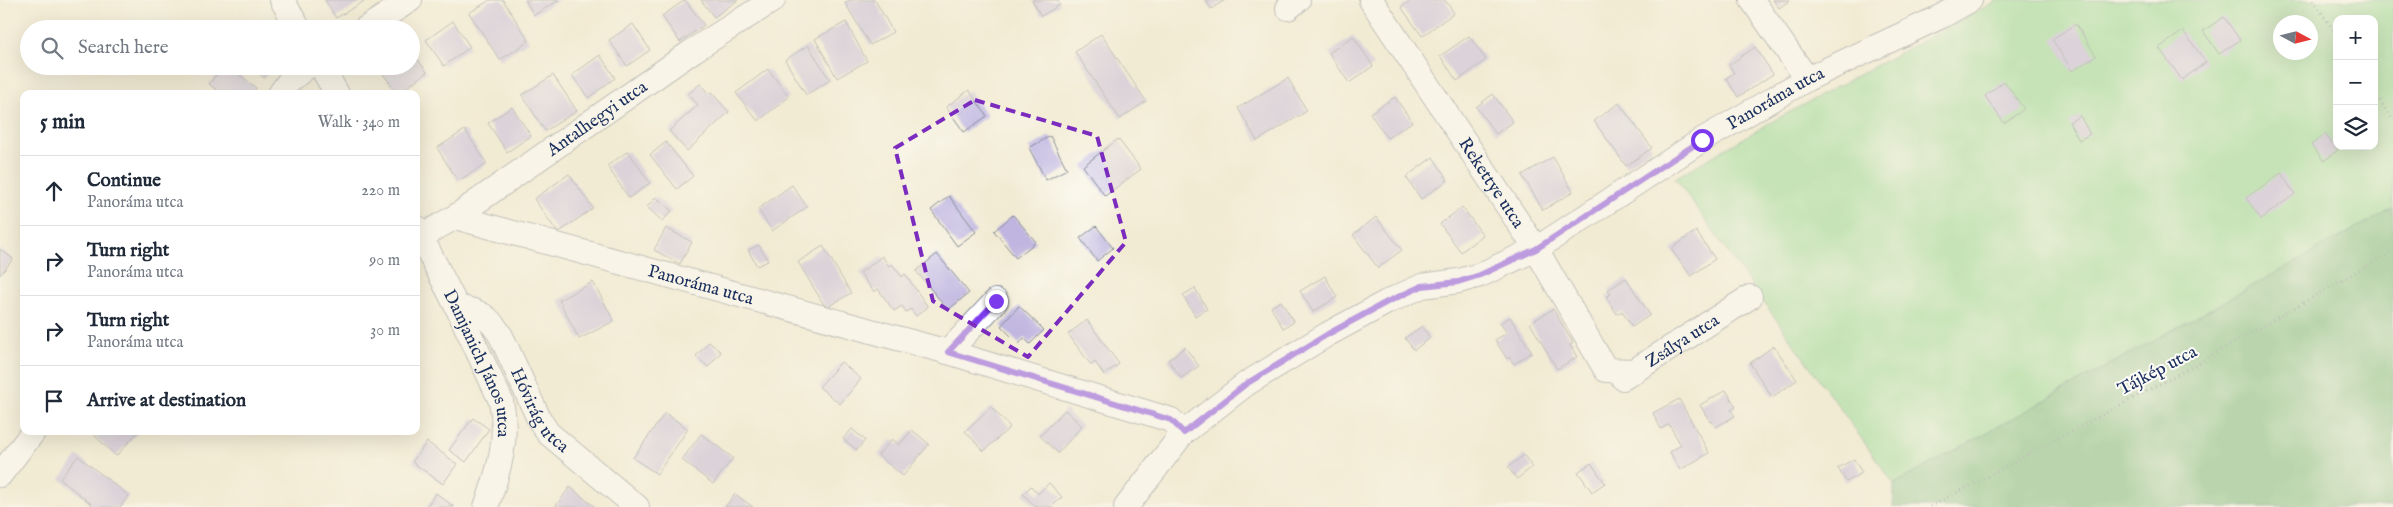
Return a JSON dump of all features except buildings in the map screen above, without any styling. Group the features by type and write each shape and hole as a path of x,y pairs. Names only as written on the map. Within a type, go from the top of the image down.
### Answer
{"street":[{"path":"282,0 294,20"},
{"path":"379,20 410,0"},
{"name":"Antalhegyi utca","path":"420,232 455,217 694,50 773,0"},
{"name":"Rekettye utca","path":"1371,0 1536,249 1606,370 1635,370"},
{"path":"1752,0 1807,79"},
{"name":"Panoráma utca","path":"455,217 948,352 1171,420 1184,433 1246,384 1328,334 1387,302 1422,286 1458,282 1480,275 1536,249 1702,140 1807,79 1942,16 1970,0"},
{"path":"283,90 296,75"},
{"path":"326,75 335,90"},
{"name":"Damjanich János utca","path":"420,234 494,384 505,417 504,447 486,507"},
{"name":"Zsálya utca","path":"1614,384 1750,296"},
{"path":"948,352 996,301"},
{"name":"Hóvirág utca","path":"457,307 477,310 493,324 501,336 539,419 548,433 637,507"},
{"path":"1126,507 1184,433"},
{"path":"0,475 31,435"}],"path":[{"path":"2313,0 2333,29"},
{"path":"2378,98 2393,120"},
{"name":"Tájkép utca","path":"1930,507 2199,363 2393,250"}],"highlighted area":[{"path":"975,100 1097,136 1126,242 1028,357 933,301 895,148"}],"green space":[{"path":"1998,0 2393,0 2393,208 1894,484 1675,178 1773,121"},
{"path":"2393,208 2393,507 1893,507 1894,484"}],"route":[{"path":"996,301 948,352 1171,420 1184,433 1246,384 1328,334 1387,302 1422,286 1458,282 1480,275 1536,249 1702,140"}]}
